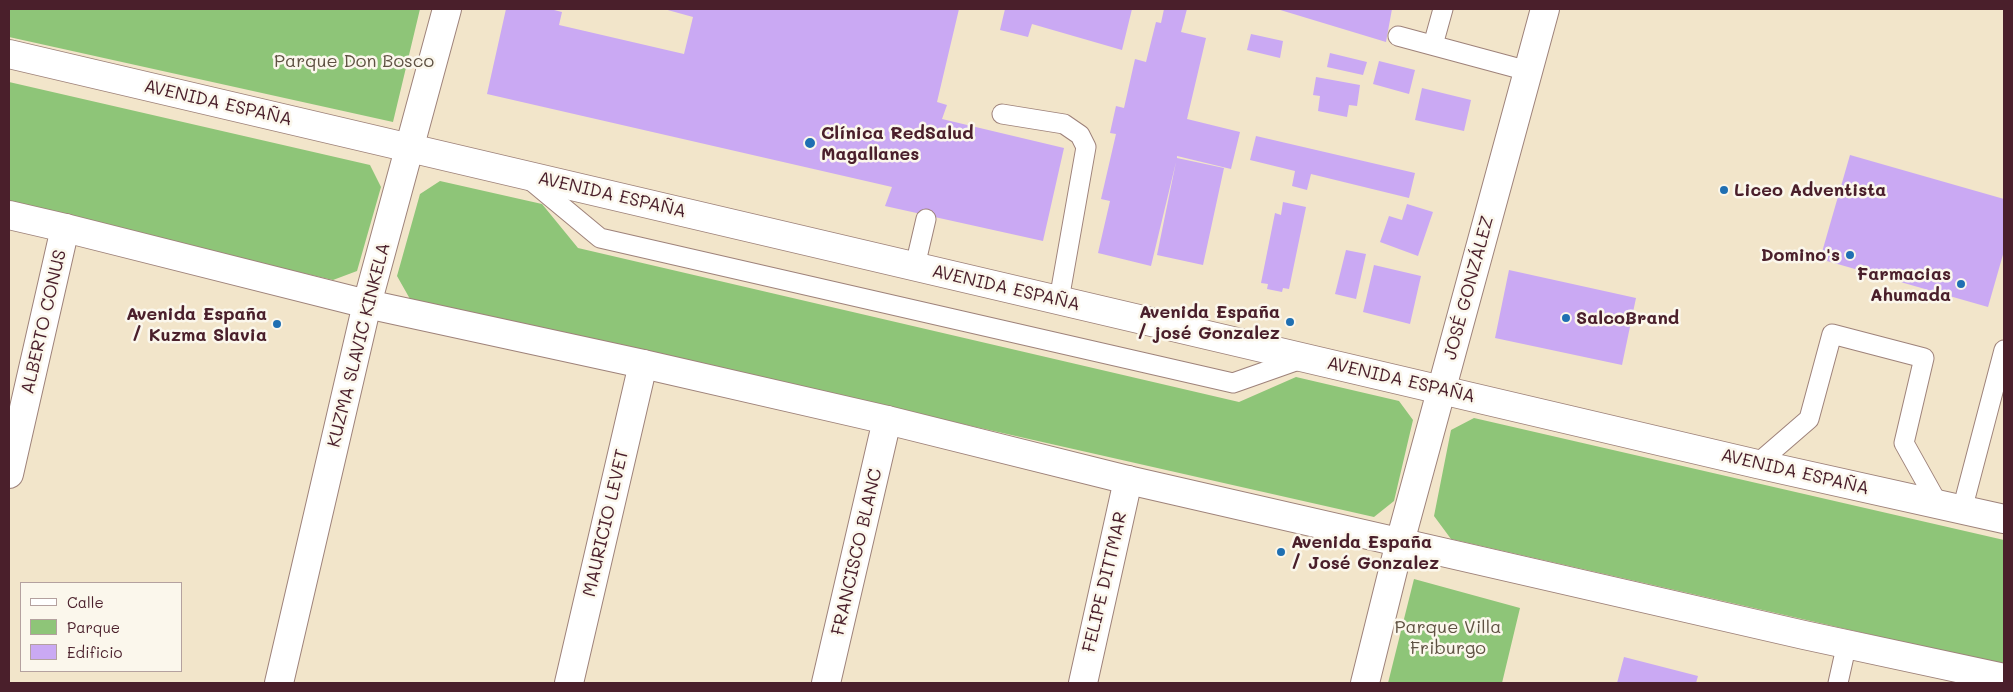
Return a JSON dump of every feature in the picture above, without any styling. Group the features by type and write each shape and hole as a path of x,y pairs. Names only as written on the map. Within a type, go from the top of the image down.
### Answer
{"main road":[{"name":"KUZMA SLAVIC KINKELA","path":"278,683 366,304 447,9"},
{"name":"JOSÉ GONZÁLEZ","path":"1365,683 1400,542 1545,9"},
{"name":"AVENIDA ESPAÑA","path":"9,54 1757,464 2004,519"},
{"path":"9,215 366,304 644,364 887,420 1128,480 1804,635 2004,678"},
{"name":"ALBERTO CONUS","path":"9,474 66,228"},
{"name":"MAURICIO LEVET","path":"569,683 644,364"},
{"name":"FRANCISCO BLANC","path":"826,683 887,420"},
{"name":"FELIPE DITTMAR","path":"1083,683 1128,480"}],"lane":[{"path":"1433,45 1443,9"},
{"path":"1398,36 1528,71"},
{"path":"1002,114 1064,124 1080,135 1086,146 1059,300"},
{"path":"523,174 600,238 1233,383 1305,358"},
{"path":"915,266 926,219"},
{"path":"1757,464 1809,419 1832,334 1924,358 1904,443 1950,507"},
{"path":"1950,507 2004,350"},
{"path":"1838,683 1847,643"}],"green space":[{"name":"Parque Don Bosco","path":"9,9 420,9 393,122 9,37"},
{"path":"9,82 370,165 381,187 357,271 333,280 9,205"},
{"path":"440,181 542,204 578,248 1239,402 1296,377 1399,401 1413,420 1394,501 1374,517 410,299 397,276 420,194"},
{"path":"1474,418 2004,540 2004,665 1451,539 1434,516 1451,430"},
{"name":"Parque Villa Friburgo","path":"1414,579 1520,608 1502,683 1388,683"}],"building":[{"path":"506,9 550,9 562,12 559,25 684,54 693,17 664,9 959,9 937,102 947,105 942,119 1064,148 1043,241 885,206 892,187 487,94"},
{"path":"1005,9 1132,9 1122,50 1032,24 1028,37 1000,30"},
{"path":"1164,9 1187,9 1181,32 1206,38 1187,119 1240,132 1231,169 1177,156 1177,158 1224,168 1203,265 1157,255 1176,162 1151,266 1098,253 1110,201 1101,199 1116,134 1110,133 1116,106 1124,108 1135,59 1146,62 1156,22 1161,23"},
{"path":"1277,9 1392,9 1386,42"},
{"path":"1251,34 1283,41 1280,58 1247,50"},
{"path":"1330,53 1367,62 1363,75 1327,67"},
{"path":"1379,61 1415,70 1409,94 1373,84"},
{"path":"1316,77 1360,85 1357,106 1349,105 1347,117 1318,111 1320,96 1313,95"},
{"path":"1422,88 1471,100 1464,131 1415,120"},
{"path":"1256,136 1415,173 1409,198 1311,174 1307,190 1292,186 1295,171 1250,160"},
{"path":"1850,155 2004,199 2004,251 1988,307 1820,259"},
{"path":"1283,202 1306,207 1289,289 1283,288 1282,292 1267,289 1268,284 1261,283 1275,213 1281,215"},
{"path":"1407,204 1433,212 1418,256 1380,242 1389,216 1402,220"},
{"path":"1346,250 1366,254 1356,299 1335,294"},
{"path":"1374,265 1421,276 1410,324 1363,312"},
{"name":"SalcoBrand","path":"1509,270 1636,298 1622,365 1495,338"},
{"path":"1624,657 1698,676 1696,683 1617,683"}],"place":[{"name":"Clínica RedSalud Magallanes","path":"810,143"},
{"name":"Liceo Adventista","path":"1724,190"},
{"name":"Domino's","path":"1850,255"},
{"name":"Farmacias Ahumada","path":"1961,284"},
{"name":"SalcoBrand","path":"1566,318"},
{"name":"Avenida España / josé Gonzalez","path":"1290,322"},
{"name":"Avenida España / Kuzma Slavia","path":"277,324"},
{"name":"Avenida España / José Gonzalez","path":"1281,552"}]}
